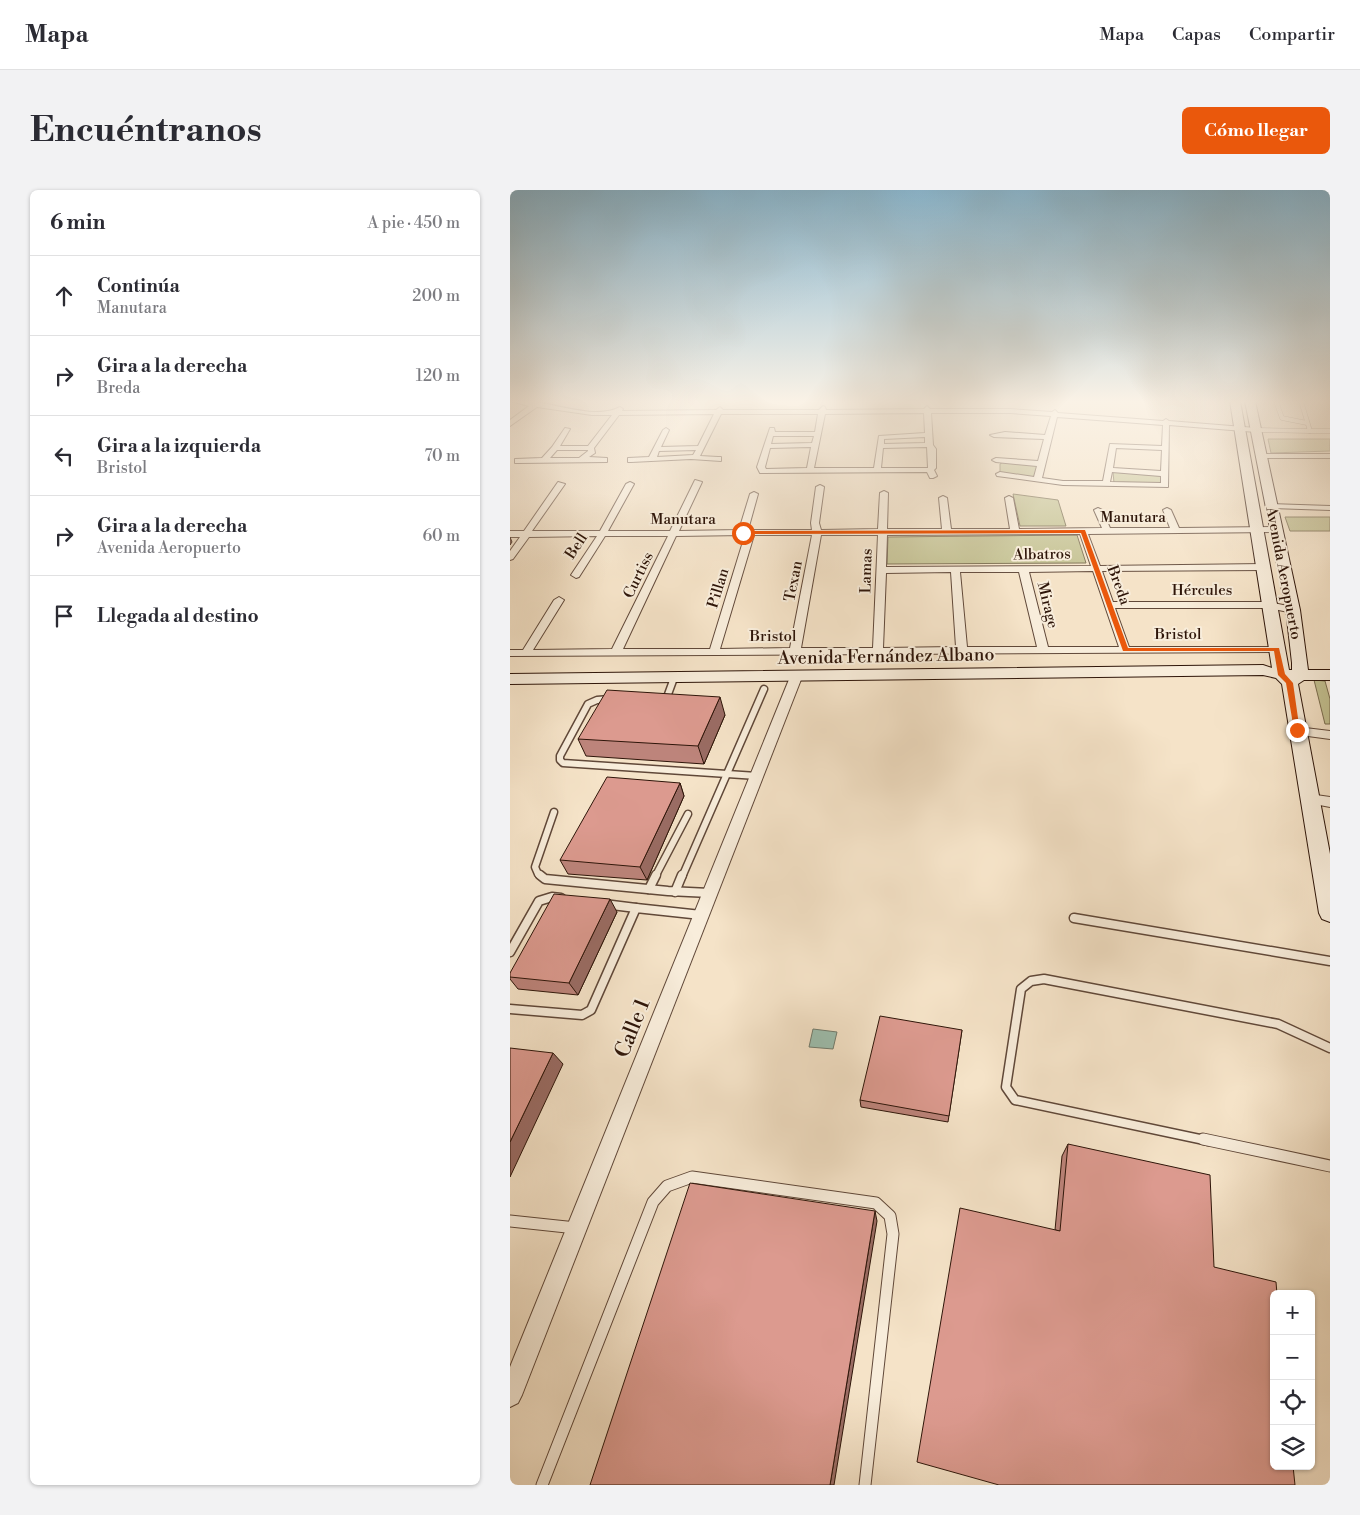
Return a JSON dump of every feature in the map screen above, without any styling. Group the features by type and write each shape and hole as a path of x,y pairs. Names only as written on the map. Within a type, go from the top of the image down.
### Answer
{"street":[{"path":"763,461 761,467 763,471 877,471 931,474 932,461"},
{"path":"810,471 812,461"},
{"path":"877,471 878,461"},
{"path":"995,461 998,477 1063,483 1166,488 1164,461"},
{"path":"1031,461 1041,464 1037,480"},
{"path":"1106,484 1110,461"},
{"name":"Avenida Aeropuerto","path":"1246,461 1269,605 1288,668 1309,799 1327,883 1330,913"},
{"name":"Avenida Aeropuerto","path":"1262,461 1293,610 1288,668"},
{"path":"1109,470 1164,474"},
{"name":"Curtiss","path":"616,652 698,482"},
{"path":"510,556 561,484"},
{"name":"Bell","path":"576,575 630,484"},
{"name":"Texan","path":"795,651 817,532 815,523 820,487"},
{"name":"Lamas","path":"878,651 884,493"},
{"name":"Pillan","path":"714,652 747,533 754,494"},
{"path":"943,498 947,532"},
{"path":"1009,498 1015,532"},
{"path":"1272,510 1330,508"},
{"path":"1098,510 1107,531"},
{"path":"1167,510 1176,531"},
{"path":"1272,510 1330,515"},
{"name":"Manutara","path":"510,534 1276,530"},
{"name":"Breda","path":"1083,531 1126,650"},
{"name":"Albatros","path":"881,570 1264,567"},
{"path":"955,568 962,650"},
{"name":"Mirage","path":"1022,568 1044,650"},
{"path":"526,653 559,600"},
{"name":"Hércules","path":"1110,605 1269,605 1293,610"},
{"name":"Bristol","path":"510,653 1126,650 1288,668"},
{"name":"Avenida Fernández Albano","path":"510,679 1262,670 1330,663"},
{"name":"Avenida Fernández Albano","path":"1288,668 1330,674"},
{"name":"Calle 1","path":"510,1395 796,677"},
{"path":"1297,730 1330,735"},
{"path":"1309,799 1330,802"}],"lane":[{"path":"654,698 667,697 674,678"},
{"path":"675,892 764,689"},
{"path":"616,699 590,701 560,756 560,760 563,763 757,776"},
{"path":"554,812 535,867 538,874 545,879 649,890 710,893"},
{"path":"649,890 688,814"},
{"path":"510,952 539,901 552,897 570,899"},
{"path":"598,903 701,915"},
{"path":"510,1009 582,1016 591,1010 636,908"},
{"path":"1074,918 1330,961"},
{"path":"1330,1048 1278,1024 1044,979 1031,981 1021,989 1006,1087 1015,1100 1330,1166"},
{"path":"542,1485 653,1202 666,1186 692,1177 876,1203 890,1216 893,1234 865,1485"},
{"path":"510,1221 576,1228"}],"shaded area":[{"path":"1009,461 1033,464 1039,467 1035,477 1027,478 1000,472 1000,464"},
{"path":"1113,472 1160,476 1162,481 1159,484 1114,483"},
{"path":"1013,494 1058,500 1066,526 1020,526"},
{"path":"1285,517 1330,517 1330,531 1290,531"},
{"path":"1077,535 1086,563 887,564 888,537"},
{"path":"1314,680 1325,681 1330,699 1330,724 1325,724"},
{"path":"813,1029 837,1032 833,1049 809,1047"}],"building":[{"path":"607,690 720,697 698,746 578,739"},
{"path":"607,777 680,783 640,867 560,860"},
{"path":"554,894 610,899 569,983 510,977 510,973"},
{"path":"880,1016 962,1030 949,1116 860,1100"},
{"path":"510,1048 553,1053 510,1142"},
{"path":"1068,1144 1210,1175 1214,1267 1276,1282 1277,1290 1270,1290 1270,1470 1293,1470 1295,1485 999,1485 917,1462 960,1208 1060,1231"},
{"path":"690,1183 875,1211 830,1485 590,1485"}],"route":[{"path":"743,533 1083,531 1126,650 1277,649 1282,675 1290,683 1297,730"}]}
